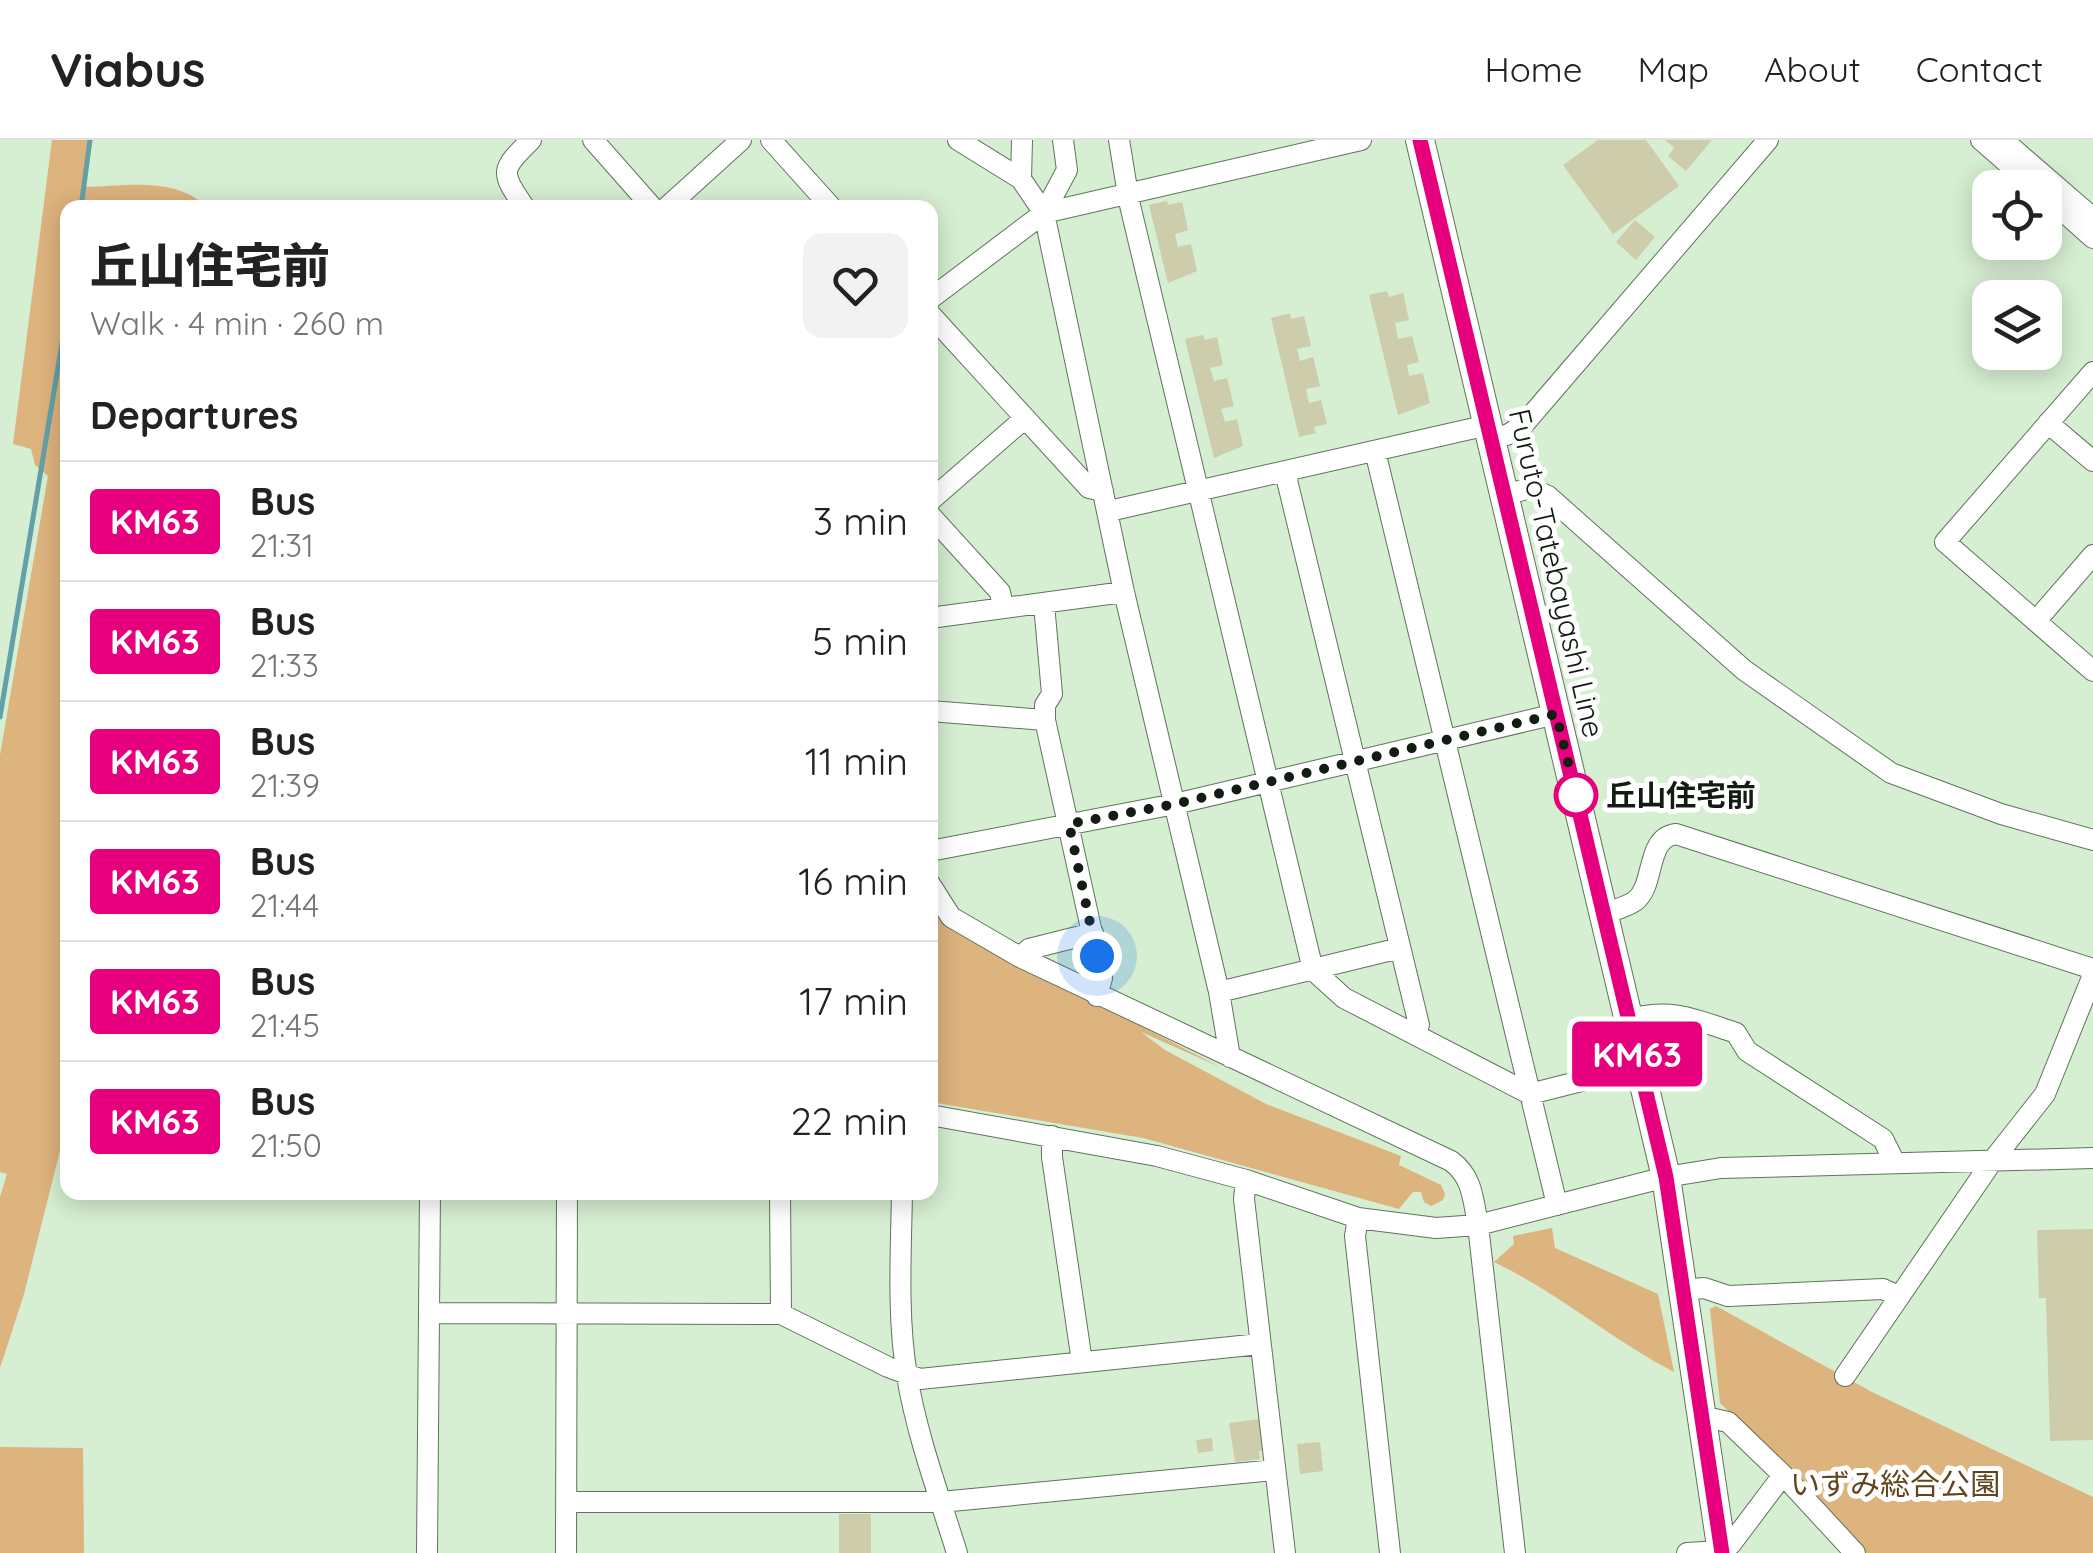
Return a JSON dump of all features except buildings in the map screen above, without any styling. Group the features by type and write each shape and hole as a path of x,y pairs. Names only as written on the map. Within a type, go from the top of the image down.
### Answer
{"main road":[{"name":"Furuto-Tatebayashi Line","path":"1420,140 1666,1177 1721,1552"}],"street":[{"path":"519,200 504,177 506,165 531,140"},
{"path":"594,140 646,200"},
{"path":"675,200 741,140"},
{"path":"771,140 825,200"},
{"path":"958,140 1021,179 1044,213 1124,592 1219,992 1230,1057"},
{"path":"1021,179 1022,140"},
{"path":"938,307 1044,213 1067,170 1063,140"},
{"path":"1118,140 1314,970 1344,998 1530,1094 1640,1066"},
{"path":"1044,213 1301,147 1361,140"},
{"path":"938,321 1088,488 1106,501 1199,491 1376,452 1490,432 1508,434 1524,424 1768,140"},
{"path":"1981,140 2011,153 2093,218"},
{"path":"2062,210 2093,238"},
{"path":"2093,372 1945,542 2093,671"},
{"path":"938,494 1024,419"},
{"path":"2048,423 2093,462"},
{"path":"1376,452 1556,1205"},
{"path":"1285,472 1419,1026 1415,1034"},
{"path":"1504,495 1530,488 1548,496 1744,670 1891,773 2001,814 2093,840"},
{"path":"938,524 1000,592 1003,607"},
{"path":"2036,621 2093,555"},
{"path":"938,617 1124,592"},
{"path":"1044,604 1052,694 1045,704 1045,720 1102,978 1096,996"},
{"path":"938,712 1045,720"},
{"path":"938,849 1175,804 1556,714"},
{"path":"1604,914 1635,901 1644,889 1659,843 1676,834 2093,972 2045,1094 1993,1160 1845,1376"},
{"path":"938,896 952,917 1020,957 1451,1160 1464,1170 1478,1225 1515,1553"},
{"path":"1020,957 1029,949 1093,933"},
{"path":"1219,992 1400,948"},
{"path":"1629,1018 1674,1013 1736,1033 1747,1050 1883,1139 1895,1163"},
{"path":"938,1115 1157,1156 1246,1180 1358,1218 1436,1228 1478,1225 1666,1177 1721,1168 2093,1158"},
{"path":"1052,1136 1082,1362"},
{"path":"1246,1180 1244,1200 1284,1553"},
{"path":"427,1553 430,1200"},
{"path":"566,1200 566,1553"},
{"path":"780,1200 782,1314"},
{"path":"902,1200 902,1328 907,1374 957,1553"},
{"path":"1358,1218 1355,1236 1390,1553"},
{"path":"1683,1290 1704,1288 1728,1296 1883,1289 1898,1296"},
{"path":"430,1312 782,1314 920,1378 1260,1344"},
{"path":"1702,1416 1728,1422 1856,1553"},
{"path":"568,1502 941,1502 1275,1470"},
{"path":"1687,1553 1721,1552 1736,1541 1783,1475"}],"green space":[{"path":"52,140 90,140 85,187 149,185 180,191 198,200 60,200 60,1151 24,1294 0,1368 0,1197 7,1174 0,1172 0,755 48,476 35,465 31,449 13,444"},
{"path":"938,911 950,927 1220,1067 1141,1032 1165,1050 1266,1104 1401,1156 1399,1165 1441,1185 1445,1194 1443,1200 1431,1206 1424,1202 1421,1192 1413,1192 1399,1209 1143,1138 938,1103"},
{"path":"1552,1228 1555,1248 1658,1294 1674,1372 1494,1262 1514,1244 1513,1236"},
{"name":"いずみ総合公園","path":"1716,1306 1872,1392 2093,1497 2093,1553 1865,1553 1788,1469 1720,1403 1710,1309"},
{"path":"0,1447 83,1448 84,1553 0,1553"}],"waterway":[{"path":"82,200 90,140"},
{"path":"0,717 60,355"}],"bus line":[{"name":"KM63","path":"1420,140 1666,1177 1722,1553"}],"place":[{"name":"丘山住宅前","path":"1576,795"}],"route":[{"path":"1097,956 1069,824 1175,804 1556,714 1576,795"}]}
